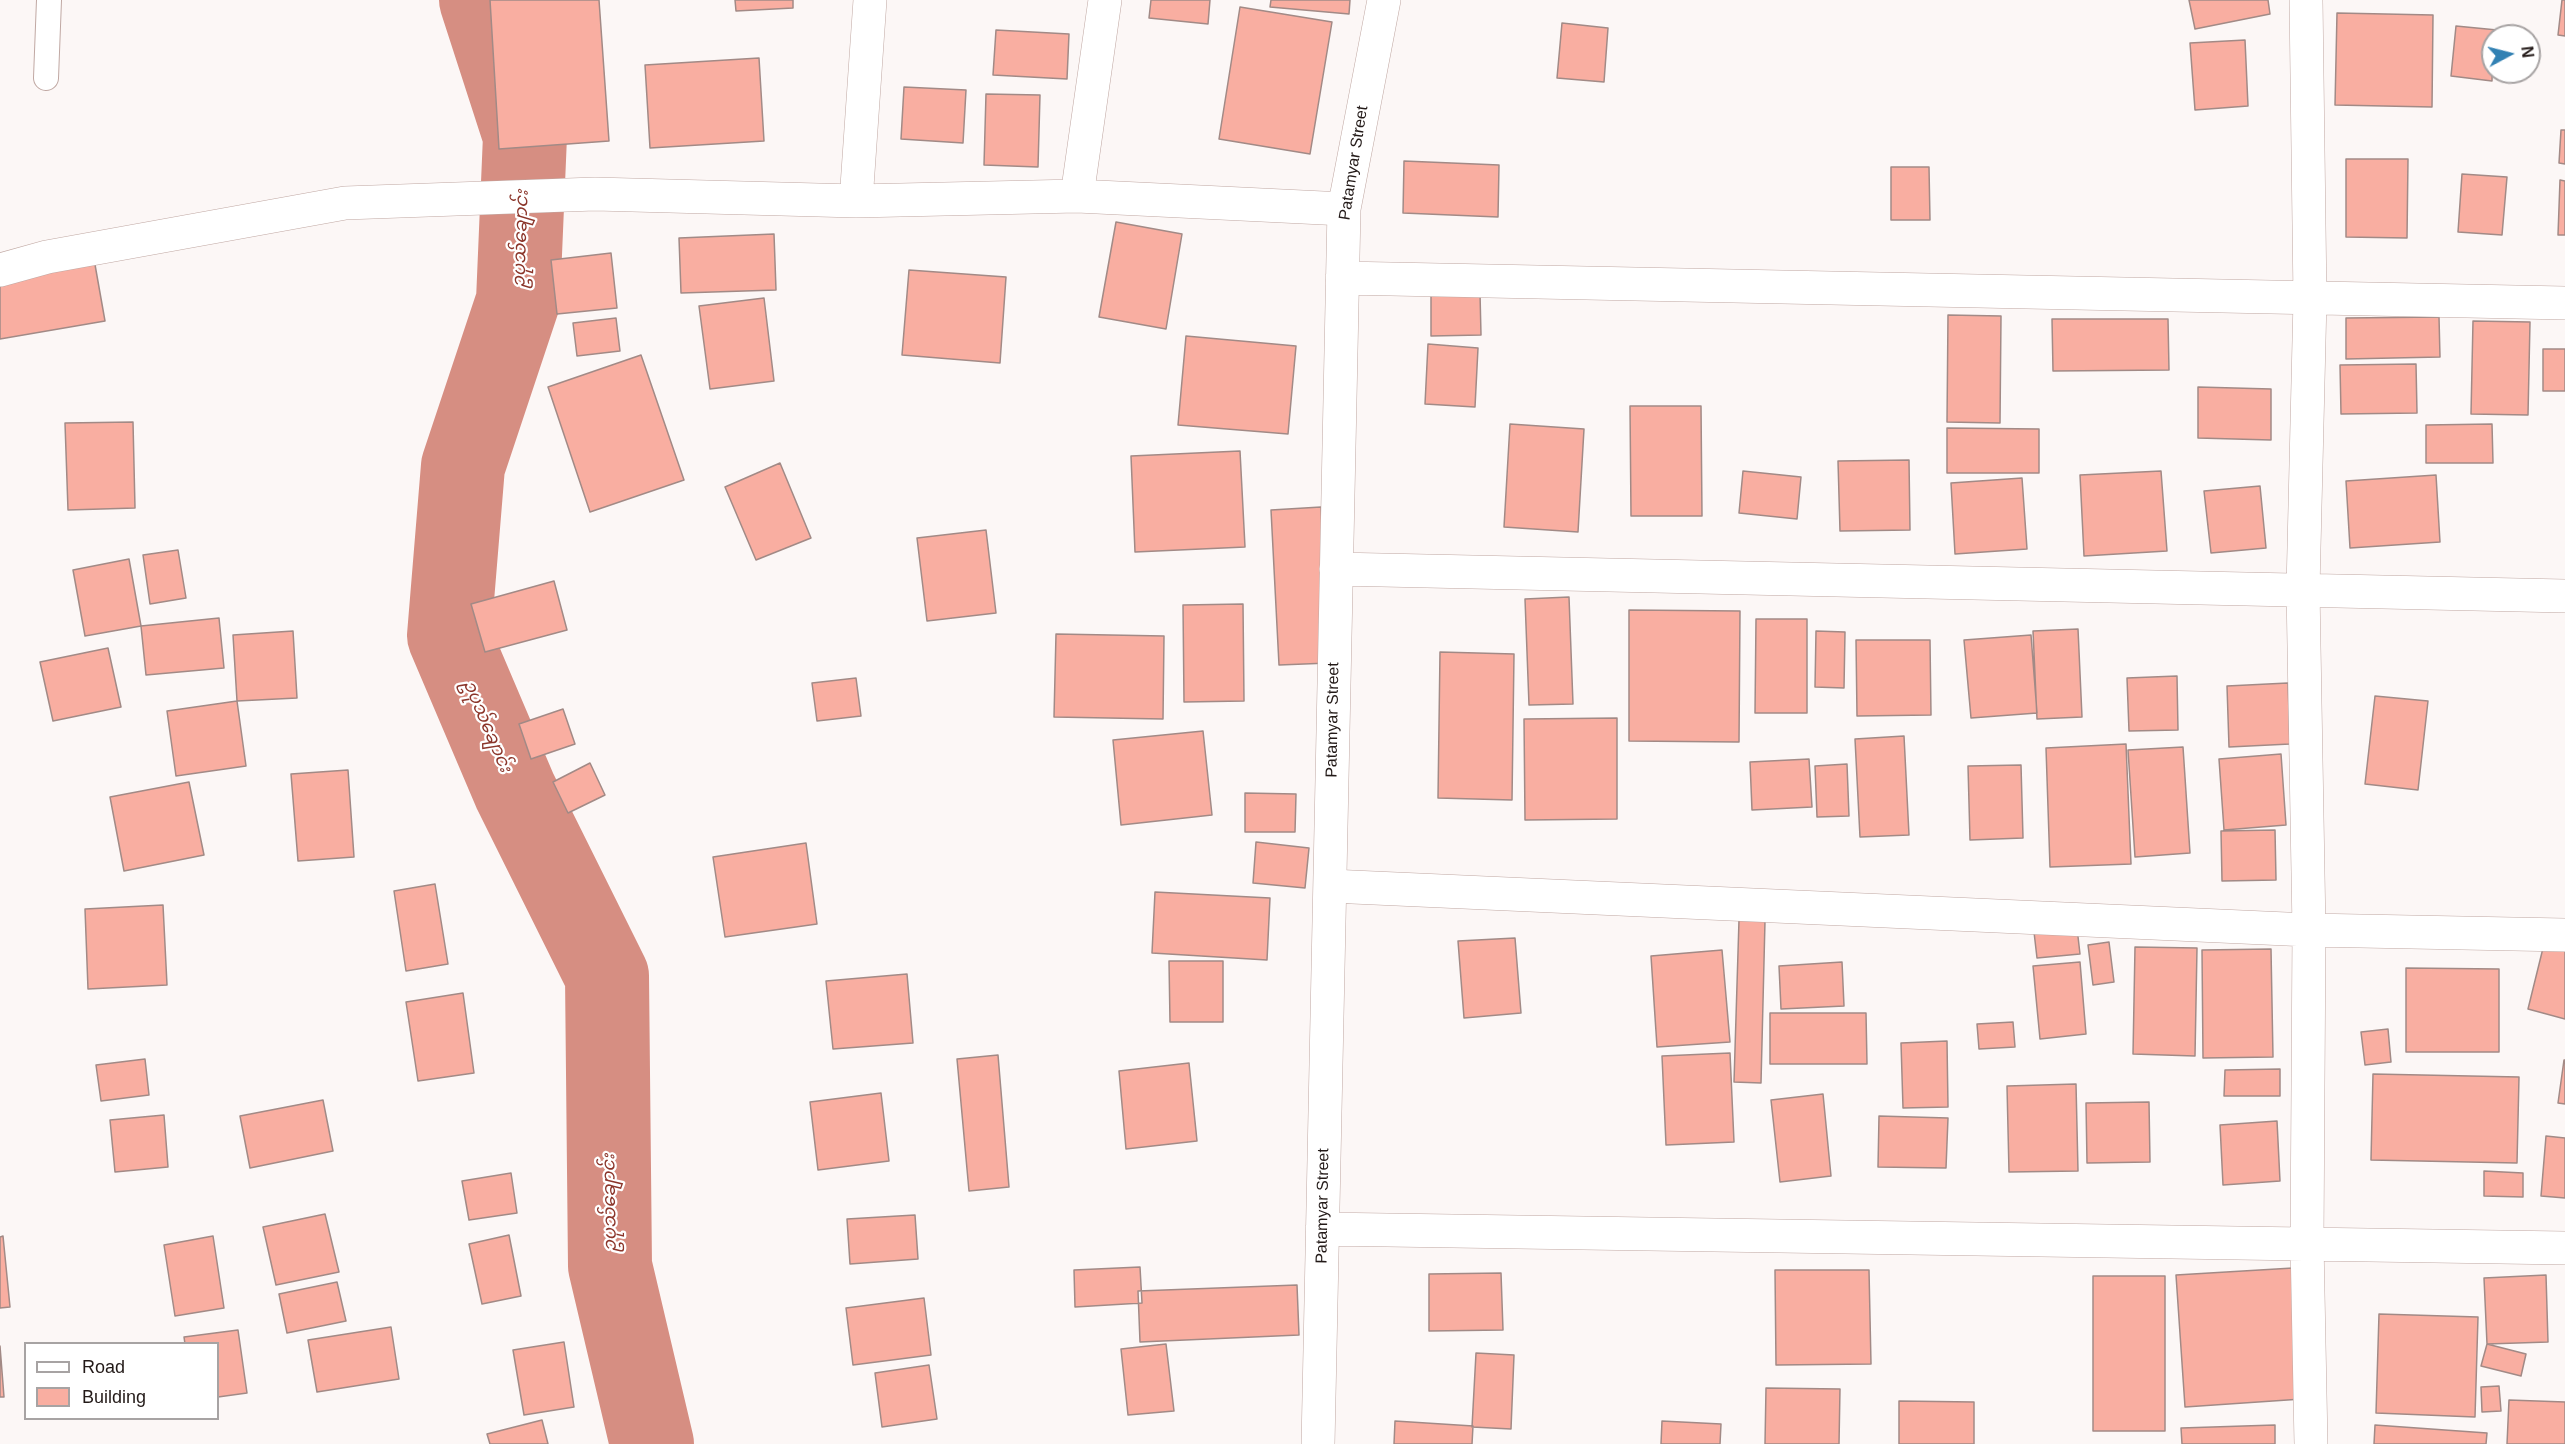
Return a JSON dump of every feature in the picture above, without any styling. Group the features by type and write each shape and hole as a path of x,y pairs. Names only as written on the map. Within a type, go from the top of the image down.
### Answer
{"street":[{"path":"856,201 870,0"},
{"path":"1077,196 1105,0"},
{"name":"Patamyar Street","path":"1318,1444 1344,209 1384,0"},
{"path":"2306,0 2310,298 2303,589 2309,930 2307,1242 2311,1444"},
{"path":"0,270 47,257 345,203 595,194 856,201 1077,196 1344,209"},
{"path":"1342,278 2565,303"},
{"path":"1336,569 2565,596"},
{"path":"1330,886 2309,930 2565,935"},
{"path":"1322,1229 2307,1242 2565,1248"}],"lane":[{"path":"46,78 49,0"}],"building":[{"path":"490,0 599,0 609,141 499,149"},
{"path":"735,0 793,0 793,8 736,11"},
{"path":"1151,0 1210,0 1208,24 1149,18"},
{"path":"1271,0 1350,0 1349,14 1270,7"},
{"path":"2189,0 2268,0 2270,14 2195,29"},
{"path":"2562,0 2565,0 2565,36 2558,35"},
{"path":"1240,7 1332,22 1310,154 1219,139"},
{"path":"2337,13 2433,15 2432,107 2335,105"},
{"path":"1562,23 1608,28 1604,82 1557,78"},
{"path":"2456,26 2481,28 2481,80 2451,76"},
{"path":"996,30 1069,34 1067,79 993,75"},
{"path":"2245,40 2248,106 2195,110 2190,43"},
{"path":"759,58 764,141 650,148 645,65"},
{"path":"904,87 966,90 963,143 901,139"},
{"path":"986,94 1040,95 1038,167 984,165"},
{"path":"2561,130 2565,130 2565,164 2559,163"},
{"path":"2346,159 2408,159 2407,238 2346,237"},
{"path":"1404,161 1499,165 1498,217 1403,213"},
{"path":"1891,167 1929,167 1930,220 1891,220"},
{"path":"2462,174 2507,177 2502,235 2458,232"},
{"path":"2560,180 2565,181 2565,235 2558,235"},
{"path":"1116,222 1182,234 1166,329 1099,317"},
{"path":"774,234 776,290 681,293 679,238"},
{"path":"611,253 617,308 557,314 551,260"},
{"path":"94,259 105,321 0,339 0,276"},
{"path":"909,270 1006,277 1000,363 902,355"},
{"path":"1480,293 1481,335 1431,336 1431,294"},
{"path":"764,298 774,381 710,389 699,306"},
{"path":"1948,315 2001,316 2000,423 1947,422"},
{"path":"2439,317 2440,357 2346,359 2346,318"},
{"path":"616,318 620,351 577,356 573,323"},
{"path":"2052,319 2168,319 2169,370 2053,371"},
{"path":"2473,321 2530,322 2528,415 2471,414"},
{"path":"1186,336 1296,346 1288,434 1178,425"},
{"path":"1428,344 1478,348 1475,407 1425,404"},
{"path":"2543,349 2565,349 2565,391 2543,391"},
{"path":"641,355 684,480 590,512 548,387"},
{"path":"2416,364 2417,413 2341,414 2340,365"},
{"path":"2198,387 2271,389 2271,440 2198,438"},
{"path":"1630,406 1701,406 1702,516 1631,516"},
{"path":"133,422 135,508 68,510 65,423"},
{"path":"1510,424 1584,429 1578,532 1504,527"},
{"path":"2492,424 2493,463 2426,463 2426,425"},
{"path":"1947,428 2039,429 2039,473 1947,473"},
{"path":"1240,451 1245,547 1135,552 1131,456"},
{"path":"1909,460 1910,530 1840,531 1838,461"},
{"path":"780,463 811,538 756,560 725,487"},
{"path":"1743,471 1801,477 1797,519 1739,513"},
{"path":"2161,471 2167,551 2084,556 2080,475"},
{"path":"2436,475 2440,542 2350,548 2346,481"},
{"path":"2022,478 2027,549 1955,554 1951,483"},
{"path":"2260,486 2266,548 2211,553 2204,491"},
{"path":"1321,507 1329,663 1279,665 1271,510"},
{"path":"986,530 996,613 927,621 917,538"},
{"path":"178,550 186,598 150,604 143,555"},
{"path":"129,559 141,626 85,636 73,570"},
{"path":"554,581 567,630 485,652 471,604"},
{"path":"1569,597 1573,704 1529,705 1525,599"},
{"path":"1243,604 1244,701 1184,702 1183,605"},
{"path":"1629,610 1740,611 1739,742 1629,741"},
{"path":"219,618 224,668 146,675 141,626"},
{"path":"1756,619 1807,619 1807,713 1755,713"},
{"path":"2078,629 2082,717 2037,719 2033,631"},
{"path":"293,631 297,698 237,701 233,635"},
{"path":"1816,631 1845,632 1844,688 1815,687"},
{"path":"1056,634 1164,636 1163,719 1054,717"},
{"path":"2031,635 2037,713 1971,718 1964,640"},
{"path":"1856,640 1930,640 1931,715 1857,716"},
{"path":"108,648 121,707 53,721 40,662"},
{"path":"1440,652 1514,654 1512,800 1438,798"},
{"path":"2177,676 2178,730 2129,731 2127,678"},
{"path":"856,678 861,716 817,721 812,683"},
{"path":"2288,683 2290,744 2229,747 2227,686"},
{"path":"2375,696 2428,701 2418,790 2365,784"},
{"path":"237,701 246,766 176,776 167,711"},
{"path":"563,709 575,744 531,759 519,724"},
{"path":"1617,718 1617,819 1525,820 1524,719"},
{"path":"1203,731 1212,815 1121,825 1113,740"},
{"path":"1904,736 1909,835 1860,837 1855,739"},
{"path":"2126,744 2131,864 2050,867 2046,748"},
{"path":"2183,747 2190,853 2135,857 2128,750"},
{"path":"2281,754 2286,825 2224,830 2219,759"},
{"path":"1809,759 1812,807 1752,810 1750,762"},
{"path":"590,763 605,795 568,813 553,782"},
{"path":"1847,764 1849,816 1817,817 1815,766"},
{"path":"2021,765 2023,838 1970,840 1968,766"},
{"path":"348,770 354,857 298,861 291,774"},
{"path":"189,782 204,855 124,871 110,797"},
{"path":"1245,793 1296,794 1295,832 1245,832"},
{"path":"2275,830 2276,880 2222,881 2221,831"},
{"path":"1256,842 1309,848 1305,888 1253,883"},
{"path":"806,843 817,924 725,937 713,857"},
{"path":"435,884 448,964 406,971 394,891"},
{"path":"1155,892 1270,898 1267,960 1152,953"},
{"path":"163,905 167,985 88,989 85,909"},
{"path":"1739,920 1765,921 1761,1083 1734,1082"},
{"path":"2077,928 2080,954 2037,958 2034,932"},
{"path":"1515,938 1521,1013 1464,1018 1458,941"},
{"path":"2545,940 2565,945 2565,1019 2528,1009"},
{"path":"2109,942 2114,982 2093,985 2088,945"},
{"path":"2135,947 2197,948 2195,1056 2133,1054"},
{"path":"2271,949 2273,1057 2203,1058 2202,950"},
{"path":"1722,950 1730,1042 1657,1047 1651,956"},
{"path":"1169,961 1223,961 1223,1022 1170,1022"},
{"path":"1842,962 1844,1006 1781,1009 1779,966"},
{"path":"2080,962 2086,1034 2040,1039 2033,966"},
{"path":"2406,968 2499,969 2499,1052 2406,1052"},
{"path":"907,974 913,1043 833,1049 826,981"},
{"path":"463,993 474,1073 418,1081 406,1002"},
{"path":"1770,1013 1866,1013 1867,1064 1770,1064"},
{"path":"2013,1022 2015,1047 1979,1049 1977,1024"},
{"path":"2388,1029 2391,1062 2365,1065 2361,1032"},
{"path":"1947,1041 1948,1107 1903,1108 1901,1043"},
{"path":"1730,1053 1734,1142 1666,1145 1662,1056"},
{"path":"998,1055 1009,1187 969,1191 957,1059"},
{"path":"145,1059 149,1095 101,1101 96,1065"},
{"path":"2565,1060 2565,1104 2558,1103"},
{"path":"1189,1063 1197,1141 1126,1149 1119,1071"},
{"path":"2280,1069 2280,1096 2224,1096 2225,1070"},
{"path":"2373,1074 2519,1077 2517,1163 2371,1160"},
{"path":"2076,1084 2078,1171 2009,1172 2007,1086"},
{"path":"881,1093 889,1161 818,1170 810,1102"},
{"path":"1823,1094 1831,1176 1780,1182 1771,1100"},
{"path":"323,1100 333,1151 250,1168 240,1116"},
{"path":"2149,1102 2150,1162 2087,1163 2086,1103"},
{"path":"164,1115 168,1167 115,1172 110,1120"},
{"path":"1879,1116 1948,1118 1946,1168 1878,1167"},
{"path":"2277,1121 2280,1181 2223,1185 2220,1125"},
{"path":"2546,1136 2565,1138 2565,1198 2541,1196"},
{"path":"2484,1171 2523,1173 2523,1197 2484,1196"},
{"path":"511,1173 517,1213 469,1220 462,1181"},
{"path":"325,1214 339,1272 276,1285 263,1227"},
{"path":"915,1215 918,1259 850,1264 847,1219"},
{"path":"509,1235 521,1296 482,1304 469,1244"},
{"path":"3,1236 10,1307 0,1308 0,1237"},
{"path":"213,1236 224,1308 175,1316 164,1245"},
{"path":"1140,1267 1142,1303 1075,1307 1074,1270"},
{"path":"2293,1268 2302,1399 2185,1407 2176,1275"},
{"path":"1775,1270 1869,1270 1871,1364 1776,1365"},
{"path":"1501,1273 1503,1330 1429,1331 1429,1274"},
{"path":"2546,1275 2548,1342 2487,1344 2484,1278"},
{"path":"2093,1276 2165,1276 2165,1431 2093,1431"},
{"path":"337,1282 346,1321 287,1333 279,1294"},
{"path":"1297,1285 1299,1335 1140,1342 1138,1291"},
{"path":"924,1298 931,1355 853,1365 846,1308"},
{"path":"2379,1314 2478,1317 2475,1417 2376,1413"},
{"path":"391,1327 399,1379 317,1392 308,1340"},
{"path":"238,1330 247,1393 219,1397 219,1342 185,1342 184,1337"},
{"path":"564,1342 574,1407 524,1415 513,1350"},
{"path":"1166,1344 1174,1411 1128,1415 1121,1349"},
{"path":"2487,1344 2526,1354 2521,1376 2481,1366"},
{"path":"0,1346 4,1397 0,1397"},
{"path":"1476,1353 1514,1355 1511,1429 1472,1427"},
{"path":"929,1365 937,1419 882,1427 875,1373"},
{"path":"2499,1386 2501,1411 2482,1412 2481,1387"},
{"path":"1766,1388 1840,1389 1839,1444 1765,1444"},
{"path":"2509,1400 2565,1402 2565,1444 2507,1444"},
{"path":"1899,1401 1974,1402 1974,1444 1899,1444"},
{"path":"542,1420 548,1444 490,1444 487,1434"},
{"path":"1395,1421 1473,1426 1472,1444 1394,1444"},
{"path":"1662,1421 1721,1424 1720,1444 1661,1444"},
{"path":"2275,1425 2275,1444 2182,1444 2181,1428"},
{"path":"2375,1425 2487,1433 2486,1444 2374,1444"}],"waterway":[{"name":"ဥပုသ်ချောင်း","path":"481,0 525,136 518,301 463,466 449,636 515,791 607,976 610,1266 652,1444"}]}
